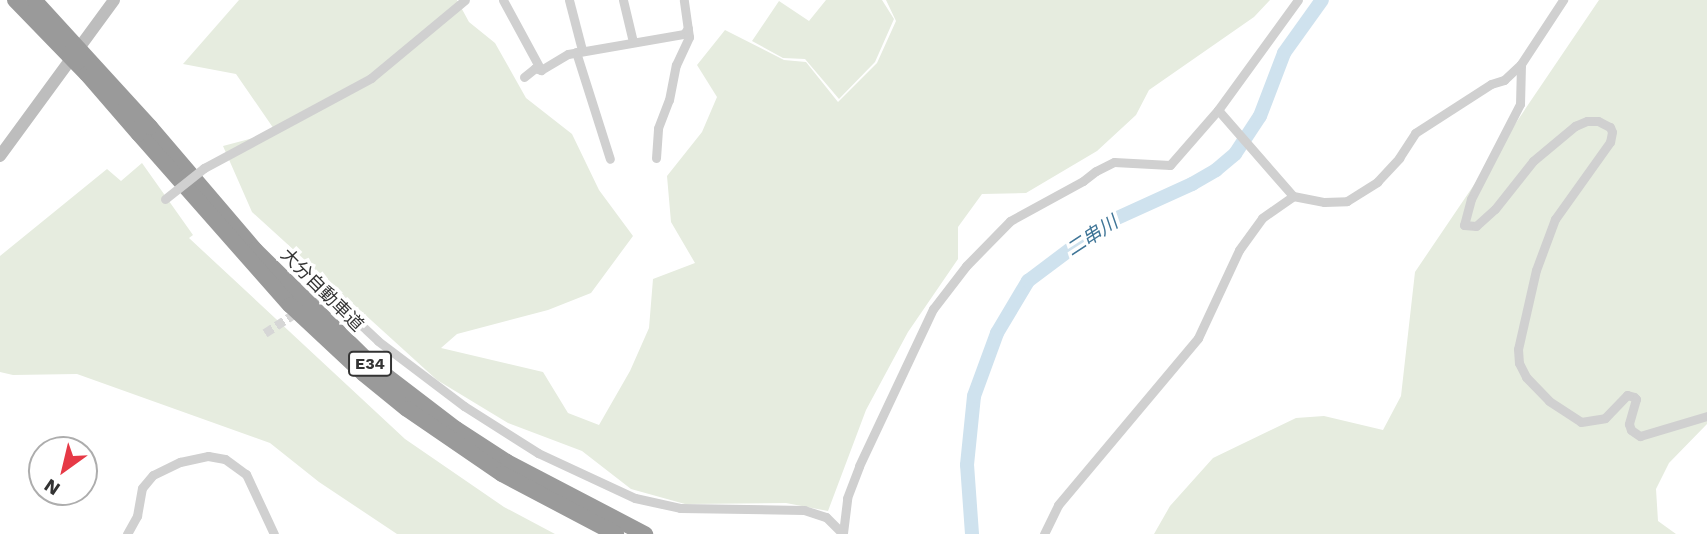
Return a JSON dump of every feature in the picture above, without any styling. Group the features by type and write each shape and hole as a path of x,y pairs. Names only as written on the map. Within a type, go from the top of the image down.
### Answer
{"highway":[{"name":"大分自動車道","path":"15,0 144,130 264,260 371,364 456,429 507,463 577,502 645,534"},
{"name":"大分自動車道","path":"34,0 290,305 364,374 449,439 502,474 615,534"}],"street":[{"path":"0,156 114,0"},
{"path":"157,206 204,168 371,78 465,0"},
{"path":"503,0 541,70"},
{"path":"569,0 579,51 610,159"},
{"path":"623,0 633,42"},
{"path":"656,158 658,128 669,100 676,65 689,37 684,0"},
{"path":"843,533 847,498 859,466 933,310 966,266 1010,221 1114,162 1170,166 1218,110 1298,0"},
{"path":"1218,110 1293,196 1324,202 1348,201 1377,182 1399,159 1415,133 1491,84 1504,80 1521,64 1563,0"},
{"path":"524,77 535,68 541,70 579,51 684,34 688,28"},
{"path":"1521,64 1520,104 1482,176 1464,225 1476,226 1494,209 1533,161 1575,126 1587,121 1598,121 1610,127 1612,132 1610,142 1555,219 1535,270 1518,349 1519,363 1526,377 1549,401 1581,422 1605,418 1627,395 1634,397 1636,399 1629,424 1631,430 1640,436 1707,416"},
{"path":"1044,534 1058,505 1198,338 1239,250 1262,218 1293,196"},
{"path":"328,292 342,300 378,341 464,406 538,453 635,498 680,509 804,510 826,517 843,533"},
{"path":"127,534 137,516 142,488 153,475 180,462 208,456 226,459 247,474 274,534"}],"shaded area":[{"path":"239,0 457,0 469,22 495,43 526,98 572,134 599,190 633,236 591,293 548,310 457,334 441,348 543,372 568,413 599,425 630,371 649,328 653,279 695,263 671,222 667,176 702,132 717,97 697,65 725,30 784,60 806,62 838,102 877,63 896,21 886,0 1270,0 1254,17 1149,90 1136,115 1097,151 1026,193 982,194 958,227 958,259 908,332 866,410 828,511 786,503 685,504 631,489 582,451 508,423 437,380 252,212 223,146 276,132 236,74 183,64"},
{"path":"826,0 882,0 894,19 875,62 839,99 805,59 783,58 752,41 779,1 809,21"},
{"path":"1599,0 1707,0 1707,424 1669,463 1656,489 1658,521 1676,534 1154,534 1170,506 1213,458 1296,418 1324,416 1383,430 1401,396 1415,272"},
{"path":"142,163 193,235 189,238 405,439 504,507 555,534 397,534 319,482 270,443 77,374 13,375 0,372 0,256 107,169 121,181"}],"waterway":[{"name":"二串川","path":"972,534 967,465 974,396 997,333 1028,281 1104,224 1192,184 1216,170 1235,154 1260,116 1284,53 1322,0"}],"tunnel":[{"path":"265,333 328,292"}]}
